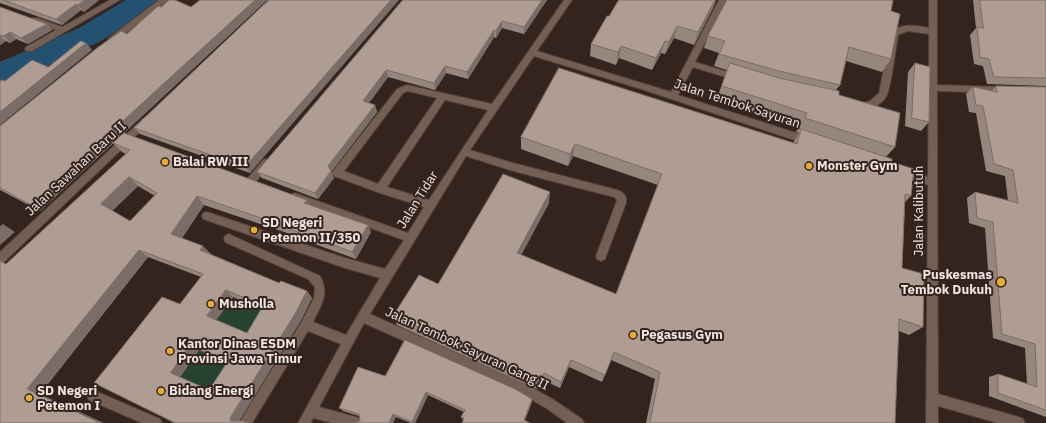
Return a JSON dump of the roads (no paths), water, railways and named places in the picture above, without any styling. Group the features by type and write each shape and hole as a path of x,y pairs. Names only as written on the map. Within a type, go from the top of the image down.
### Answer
{"street":[{"path":"29,49 116,0"},
{"path":"106,45 164,0"},
{"name":"Jalan Tidar","path":"304,423 362,316 464,152 568,0"},
{"name":"Jalan Kalibutuh","path":"932,0 934,32 932,66 932,423"},
{"path":"673,97 719,2"},
{"path":"28,17 63,30"},
{"path":"849,105 868,107 880,98 885,85 894,34 898,29 906,28 934,32"},
{"name":"Jalan Tembok Sayuran","path":"533,53 821,146"},
{"path":"690,63 750,82"},
{"path":"431,205 380,189 338,173 400,91 407,88 495,108"},
{"path":"933,88 1017,90"},
{"path":"380,189 443,96"},
{"name":"Jalan Sawahan Baru II","path":"0,258 153,114"},
{"path":"130,136 144,141"},
{"path":"464,152 513,167 616,194 622,198 601,256"},
{"path":"251,181 272,157"},
{"path":"895,170 932,182"},
{"path":"289,194 411,238"},
{"path":"207,216 345,263 388,275"},
{"path":"229,239 312,276 316,279 320,286 319,298 306,325 244,423"},
{"name":"Jalan Tembok Sayuran Gang II","path":"362,316 520,387 550,404 578,423"},
{"path":"306,325 348,341"},
{"path":"93,396 156,423"},
{"path":"931,398 1019,423"},
{"path":"311,410 356,423"}],"waterway":[{"path":"0,75 89,35 147,0"}],"place":[{"name":"Balai RW III","path":"165,162"},
{"name":"Monster Gym","path":"809,166"},
{"name":"SD Negeri Petemon II/350","path":"254,230"},
{"name":"Puskesmas Tembok Dukuh","path":"1001,282"},
{"name":"Musholla","path":"211,304"},
{"name":"Pegasus Gym","path":"633,335"},
{"name":"Kantor Dinas ESDM Provinsi Jawa Timur","path":"170,351"},
{"name":"Bidang Energi","path":"161,391"},
{"name":"SD Negeri Petemon I","path":"29,398"}]}
